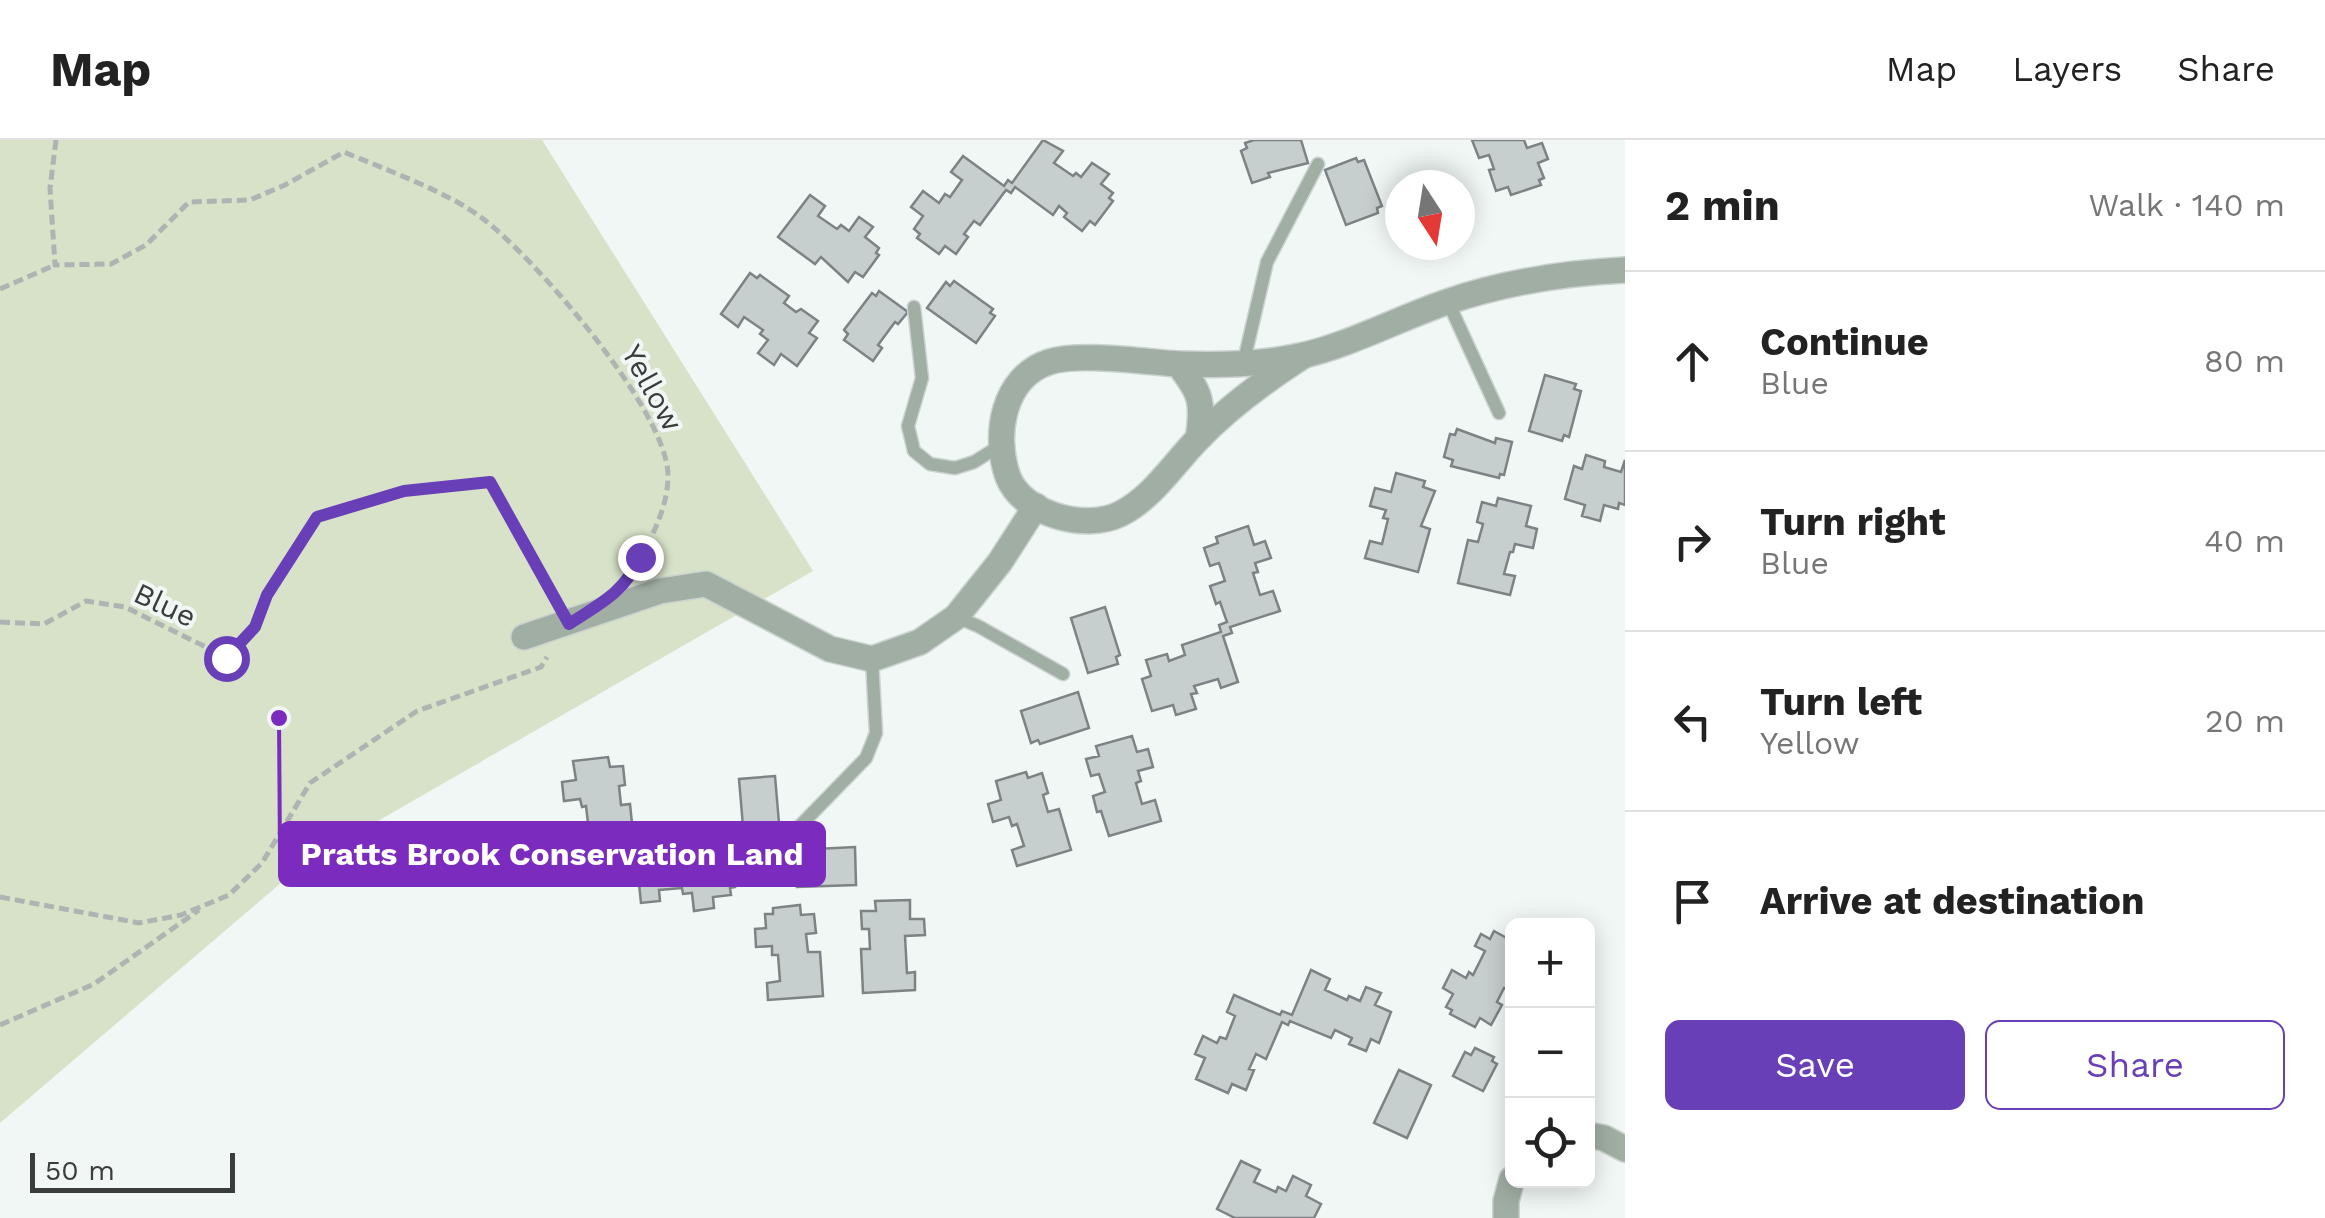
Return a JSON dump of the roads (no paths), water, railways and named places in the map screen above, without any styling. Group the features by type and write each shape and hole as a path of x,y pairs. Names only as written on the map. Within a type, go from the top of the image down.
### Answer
{"street":[{"path":"1303,356 1252,389 1198,439 1150,492 1121,514 1094,522 1072,520 1036,506 1009,480 1002,445 1004,410 1016,382 1052,360 1243,365 1303,356 1448,302 1558,274 1625,270"},
{"path":"1178,364 1199,393 1202,410 1198,439"},
{"path":"524,637 660,591 706,584 830,649 872,659 920,642 956,617 1036,506"},
{"path":"1595,1136 1625,1149"},
{"path":"1506,1218 1510,1188"}],"lane":[{"path":"1243,365 1267,262 1318,164"},
{"path":"1448,302 1499,413"},
{"path":"914,307 922,378 908,426 914,450 930,464 955,468 1002,445"},
{"path":"956,617 1064,674"},
{"path":"794,832 866,758 876,734 872,659"}],"place":[{"name":"Pratts Brook Conservation Land","path":"279,718"}]}
